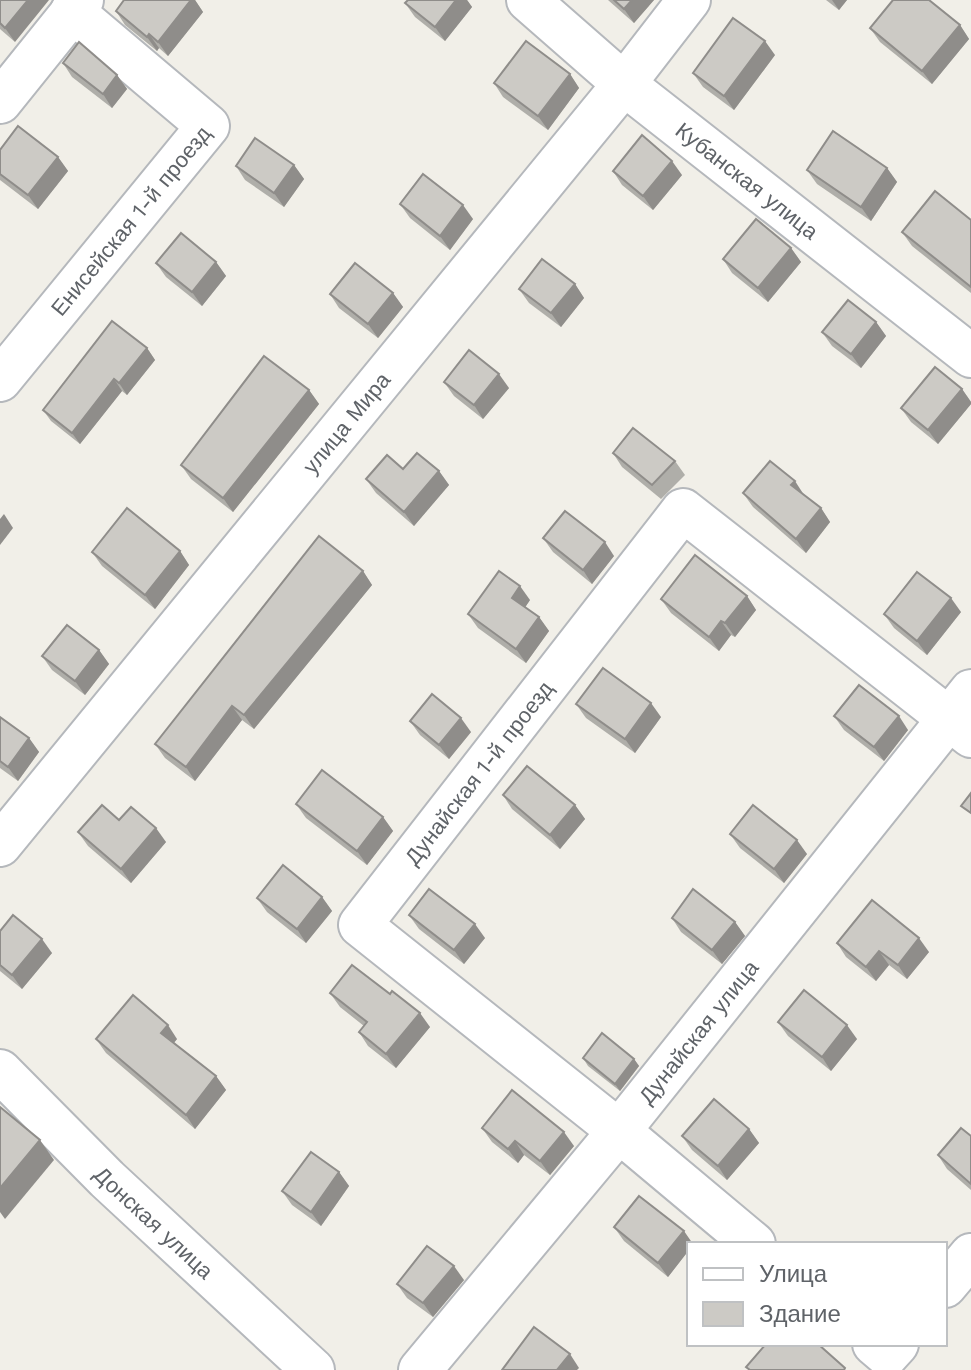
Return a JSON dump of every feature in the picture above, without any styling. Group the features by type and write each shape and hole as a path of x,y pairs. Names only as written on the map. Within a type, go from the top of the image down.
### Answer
{"street":[{"name":"Кубанская улица","path":"528,0 624,84 971,356"},
{"name":"улица Мира","path":"0,845 624,84 689,0"},
{"path":"0,102 77,6"},
{"name":"Енисейская 1-й проезд","path":"0,380 208,126 77,6"},
{"name":"Дунайская 1-й проезд","path":"752,1242 619,1131 360,925 683,510 964,715"},
{"name":"Дунайская улица","path":"420,1370 964,715"},
{"name":"Донская улица","path":"0,1071 107,1179 313,1370"},
{"path":"947,1284 971,1255"},
{"path":"876,1346 887,1355 895,1346"}],"building":[{"path":"0,0 28,0 5,28 0,23"},
{"path":"124,0 191,0 158,42 149,34 147,37 116,11"},
{"path":"408,0 456,0 435,27 405,3"},
{"path":"614,0 632,0 624,9"},
{"path":"893,0 929,0 960,25 922,71 870,28"},
{"path":"733,18 765,41 724,96 693,73"},
{"path":"526,41 570,74 538,116 494,83"},
{"path":"79,42 117,75 103,94 63,63"},
{"path":"18,126 58,157 28,195 0,174 0,150"},
{"path":"833,131 887,168 861,207 807,170"},
{"path":"642,135 672,161 643,196 613,171"},
{"path":"255,138 294,165 274,193 236,166"},
{"path":"423,174 463,205 440,236 400,204"},
{"path":"935,191 971,220 971,287 902,232"},
{"path":"756,219 791,248 758,288 723,259"},
{"path":"181,233 216,262 192,292 156,263"},
{"path":"542,259 575,284 551,313 519,289"},
{"path":"355,263 393,293 368,324 330,294"},
{"path":"848,300 876,322 851,354 822,332"},
{"path":"112,321 147,348 119,383 114,379 72,433 43,410"},
{"path":"469,350 499,374 474,405 444,382"},
{"path":"264,356 309,390 223,498 181,465"},
{"path":"935,367 962,389 928,430 901,408"},
{"path":"633,428 675,461 652,485 613,453"},
{"path":"417,453 439,471 404,512 366,479 387,455 403,469"},
{"path":"770,461 795,481 791,485 821,508 796,539 743,493"},
{"path":"127,508 180,551 145,595 92,552"},
{"path":"565,511 605,542 583,570 543,538"},
{"path":"319,536 363,571 244,715 232,706 186,767 155,744"},
{"path":"695,555 747,596 709,637 661,599"},
{"path":"499,571 520,586 512,598 539,617 516,649 468,614"},
{"path":"917,572 951,598 917,641 884,614"},
{"path":"67,625 99,650 75,681 42,656"},
{"path":"603,668 651,703 625,739 576,704"},
{"path":"859,685 899,716 874,747 834,716"},
{"path":"432,694 461,718 439,745 410,721"},
{"path":"0,717 29,738 8,767 0,761"},
{"path":"527,766 575,805 550,835 503,795"},
{"path":"322,770 383,817 357,851 296,804"},
{"path":"971,793 971,813 961,806"},
{"path":"102,805 119,820 131,807 156,828 121,869 78,832"},
{"path":"753,805 797,840 774,869 730,834"},
{"path":"283,865 322,897 297,929 257,898"},
{"path":"429,889 475,924 454,950 409,915"},
{"path":"693,889 735,922 712,950 672,918"},
{"path":"872,900 919,938 898,965 879,951 866,967 837,943"},
{"path":"13,915 42,939 12,975 0,965 0,931"},
{"path":"352,965 420,1013 386,1054 359,1032 367,1022 330,993"},
{"path":"804,990 847,1025 822,1057 778,1022"},
{"path":"133,995 168,1025 161,1033 216,1076 186,1115 96,1039"},
{"path":"602,1033 634,1059 615,1084 583,1058"},
{"path":"512,1090 564,1132 540,1161 515,1141 508,1149 482,1128"},
{"path":"714,1099 749,1129 718,1166 682,1136"},
{"path":"0,1107 40,1140 0,1188"},
{"path":"961,1128 971,1136 971,1184 938,1155"},
{"path":"311,1152 339,1172 311,1212 282,1191"},
{"path":"639,1196 684,1231 658,1263 614,1227"},
{"path":"427,1246 454,1266 423,1303 397,1284"},
{"path":"534,1327 570,1354 557,1370 502,1370"},
{"path":"764,1346 820,1346 845,1368 750,1370 746,1367"}]}
